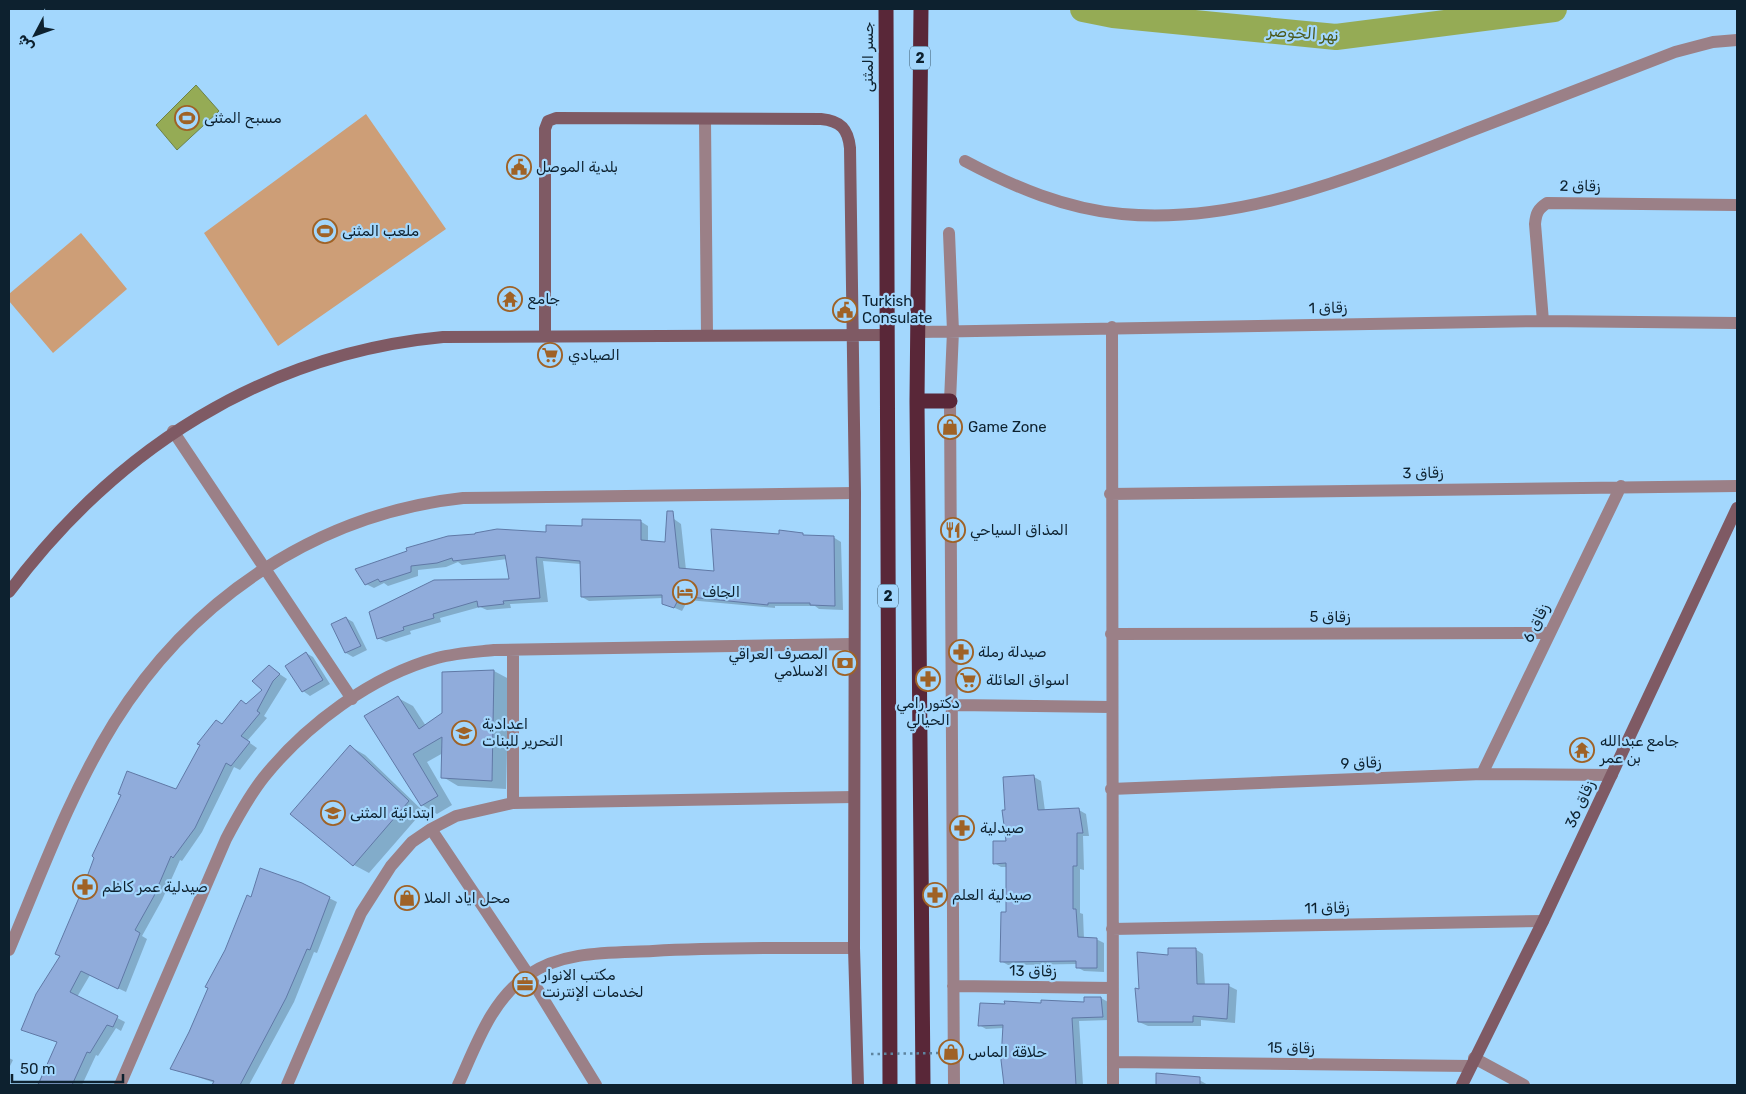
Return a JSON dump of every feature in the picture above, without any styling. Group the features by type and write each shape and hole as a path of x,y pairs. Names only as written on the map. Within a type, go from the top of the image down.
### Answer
{"highway":[{"name":"جسر المثنى","path":"886,9 886,335"},
{"name":"2","path":"921,9 917,401 923,1085"},
{"name":"2","path":"886,335 890,1085"},
{"path":"917,401 950,401"}],"street":[{"path":"966,161 1020,188 1056,201 1095,210 1148,216 1197,213 1261,202 1348,179 1675,52 1713,42 1737,40"},
{"path":"545,335 544,130 548,121 556,118 821,119 834,120 843,126 848,135 850,148 854,335 854,948 858,1085"},
{"path":"705,120 707,335"},
{"name":"زقاق 2","path":"1543,321 1535,224 1536,215 1540,208 1547,203 1737,205"},
{"path":"949,232 953,331 950,401 954,1085"},
{"name":"زقاق 1","path":"919,332 1112,327 1543,321 1737,323"},
{"path":"1112,327 1110,494 1113,1085"},
{"path":"9,592 31,563 79,511 127,467 173,431 230,399 291,372 342,355 398,341 442,337 545,335 886,335"},
{"path":"173,431 352,699"},
{"name":"زقاق 6","path":"1482,774 1621,486"},
{"name":"زقاق 3","path":"1110,494 1737,486"},
{"path":"9,950 67,814 114,722 147,677 182,636 220,600 263,568 308,542 355,522 432,501 463,498 855,493"},
{"name":"زقاق 36","path":"1462,1085 1543,920 1737,508"},
{"name":"زقاق 5","path":"1111,634 1549,633"},
{"path":"120,1085 226,839 244,807 263,778 287,751 352,699 390,677 437,658 471,652 854,644"},
{"path":"513,650 513,803"},
{"path":"953,705 1111,707"},
{"name":"زقاق 9","path":"1111,789 1482,774 1612,775"},
{"path":"287,1085 361,912 391,866 412,842 431,829 456,816 513,803 854,797"},
{"path":"431,829 528,974 596,1085"},
{"name":"زقاق 11","path":"1112,929 1543,920"},
{"path":"458,1085 487,1021 503,999 528,974 567,958 590,954 685,949 854,948"},
{"name":"زقاق 13","path":"953,986 1112,988"},
{"name":"زقاق 15","path":"1112,1062 1472,1062"},
{"path":"1472,1062 1524,1085"}],"path":[{"path":"871,1054 944,1053"}],"shaded area":[{"name":"مسبح المثنى","path":"196,85 219,111 177,150 156,125"},
{"name":"ملعب المثنى","path":"366,114 446,229 278,346 204,233"},
{"path":"81,233 127,289 53,353 9,301 9,294"}],"building":[{"path":"667,511 673,511 679,568 714,571 711,529 779,534 779,530 803,533 803,535 834,536 835,606 810,605 810,603 768,603 768,605 680,596 674,608 662,604 662,595 581,597 580,561 536,557 540,598 503,601 504,604 478,607 477,601 433,614 434,618 403,627 404,630 377,639 369,612 434,580 509,579 505,555 453,561 452,558 437,563 411,566 411,572 380,582 378,579 365,585 355,569 407,551 406,548 448,536 475,534 497,529 546,532 546,525 582,526 582,519 641,520 641,540 665,542"},
{"path":"346,617 361,646 345,653 331,624"},
{"path":"306,652 323,680 302,692 285,666"},
{"path":"269,665 280,674 273,681 257,711 260,713 241,736 250,742 231,766 226,763 195,828 173,858 171,856 154,896 135,930 140,933 118,989 81,971 70,992 118,1016 113,1027 107,1025 90,1053 87,1052 72,1085 38,1085 57,1042 21,1030 36,994 60,956 55,954 81,893 94,858 92,856 121,795 118,794 127,771 176,789 200,745 197,744 216,720 222,724 241,700 246,704 262,690 252,681"},
{"path":"494,670 492,781 441,778 442,737 413,754 438,796 421,806 364,716 398,696 419,729 442,713 442,672"},
{"path":"350,745 409,801 353,866 290,814"},
{"path":"1034,775 1038,810 1079,808 1083,833 1077,833 1077,866 1073,866 1073,909 1076,909 1078,937 1097,938 1097,968 1076,968 1076,961 1000,962 1001,912 1006,912 1006,863 993,864 993,841 1006,841 1002,810 1005,810 1003,777"},
{"path":"260,868 302,883 330,897 310,950 307,949 286,998 240,1085 212,1085 214,1081 170,1069 189,1032 208,988 205,987 225,950 247,895 251,897"},
{"path":"1168,948 1196,948 1197,984 1229,984 1227,1019 1193,1016 1193,1022 1138,1022 1135,988 1139,989 1137,952 1168,955"},
{"path":"1084,997 1101,997 1103,1017 1072,1018 1076,1085 1004,1085 1001,1060 1003,1025 978,1026 980,1003 1005,1004 1004,1001 1041,1003 1041,1000 1084,1002"},
{"path":"1156,1073 1200,1077 1200,1085 1156,1085"}],"waterway":[{"name":"نهر الخوصر","path":"1083,9 1113,15 1336,37 1554,9"}],"place":[{"name":"مسبح المثنى","path":"187,118"},
{"name":"بلدية الموصل","path":"519,167"},
{"name":"ملعب المثنى","path":"325,231"},
{"name":"جامع","path":"510,299"},
{"name":"Turkish Consulate","path":"845,310"},
{"name":"الصيادي","path":"550,355"},
{"name":"Game Zone","path":"950,427"},
{"name":"المذاق السياحي","path":"953,530"},
{"name":"الجاف","path":"685,592"},
{"name":"صيدلة رملة","path":"961,652"},
{"name":"المصرف العراقي الاسلامي","path":"845,663"},
{"name":"دكتور رامي الحيالي","path":"928,679"},
{"name":"اسواق العائلة","path":"968,680"},
{"name":"اعدادية التحرير للبنات","path":"464,733"},
{"name":"جامع عبدالله بن عمر","path":"1582,750"},
{"name":"ابتدائية المثنى","path":"333,813"},
{"name":"صيدلية","path":"962,828"},
{"name":"صيدلية عمر كاظم","path":"85,887"},
{"name":"صيدلية العلم","path":"935,895"},
{"name":"محل اياد الملا","path":"407,898"},
{"name":"مكتب الانوار لخدمات الإنترنت","path":"525,984"},
{"name":"حلاقة الماس","path":"951,1052"}]}
